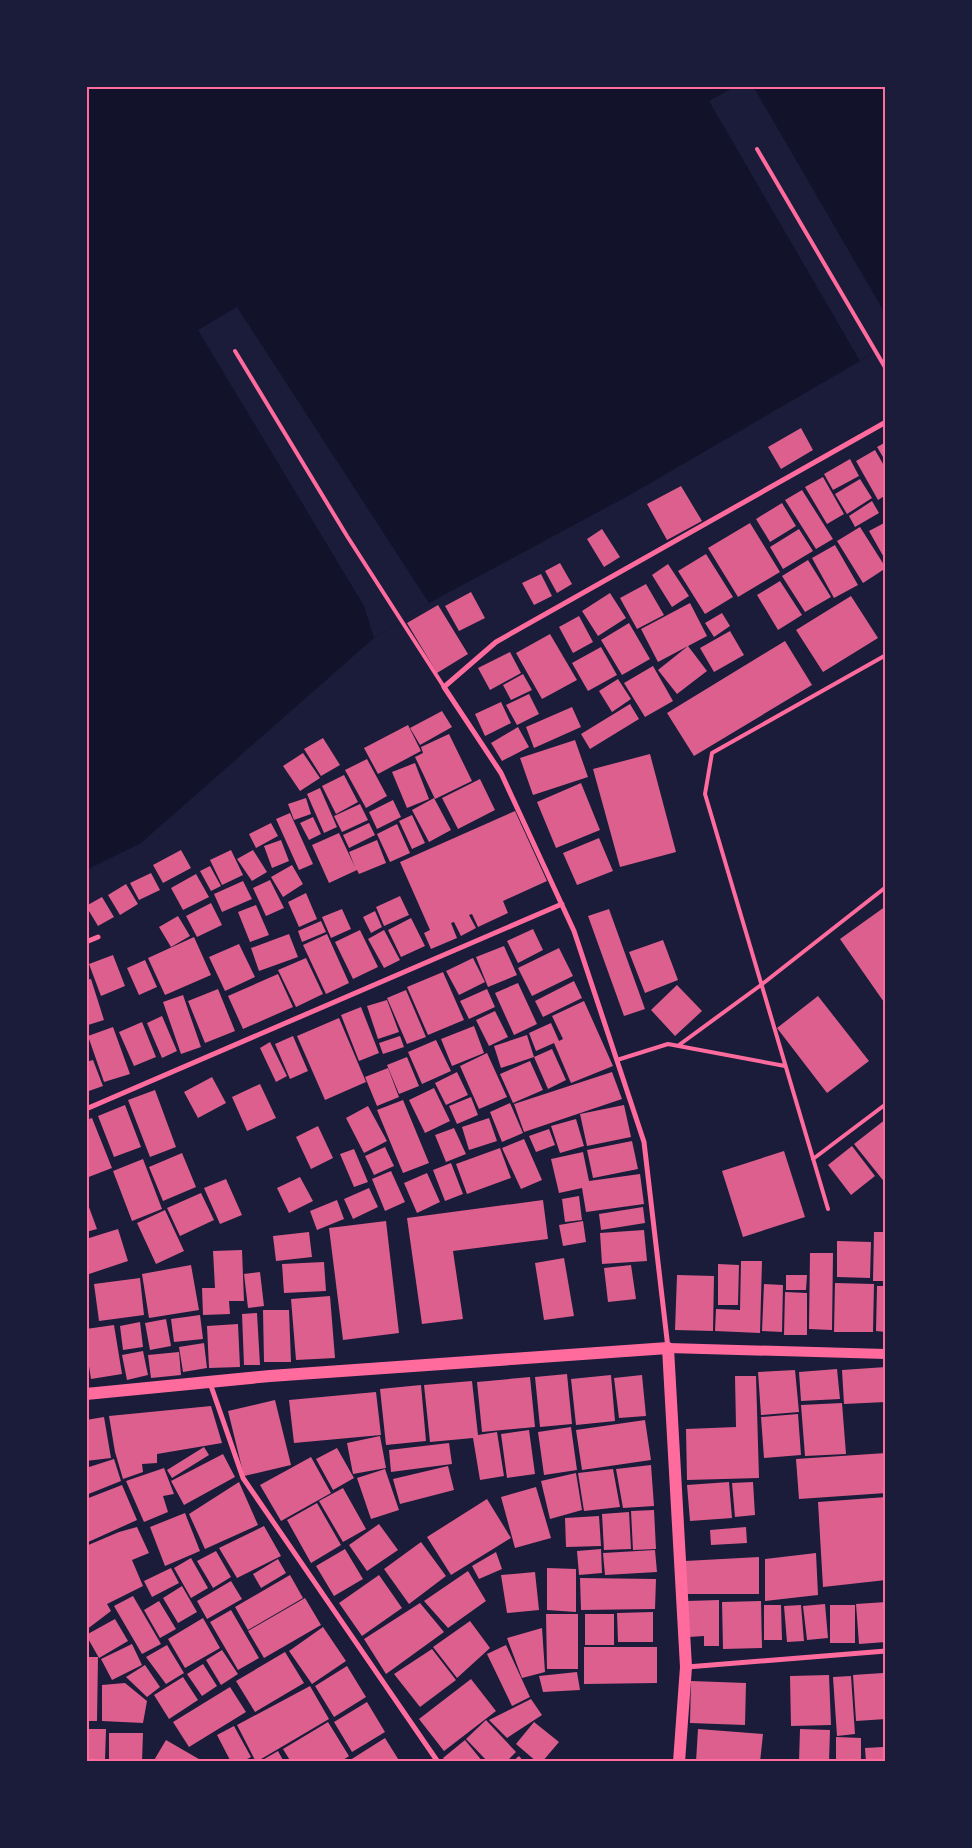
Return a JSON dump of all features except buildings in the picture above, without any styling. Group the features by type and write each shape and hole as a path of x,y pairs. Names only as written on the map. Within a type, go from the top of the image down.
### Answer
{"main road":[{"path":"86,1394 210,1382 668,1348 886,1354"},
{"path":"668,1348 686,1667 679,1762"}],"street":[{"path":"668,1348 644,1142 574,931 502,773 444,687 496,642 886,422"},
{"path":"86,1109 562,904"},
{"path":"86,942 98,937"},
{"path":"210,1382 243,1478 438,1762"},
{"path":"686,1667 886,1651"}],"lane":[{"path":"757,148 886,370"},
{"path":"235,351 347,536 444,687"},
{"path":"828,1208 705,794 712,753 886,654"},
{"path":"679,1045 762,985 886,887"},
{"path":"617,1060 668,1044 785,1066"},
{"path":"813,1160 886,1104"}],"shaded area":[{"path":"86,86 886,86 886,346 628,496 429,603 374,638 141,843 86,870"}],"pier":[{"path":"736,86 753,86 886,315 886,346 860,361 709,101"},
{"path":"237,307 429,603 374,638 364,606 198,330"}]}
